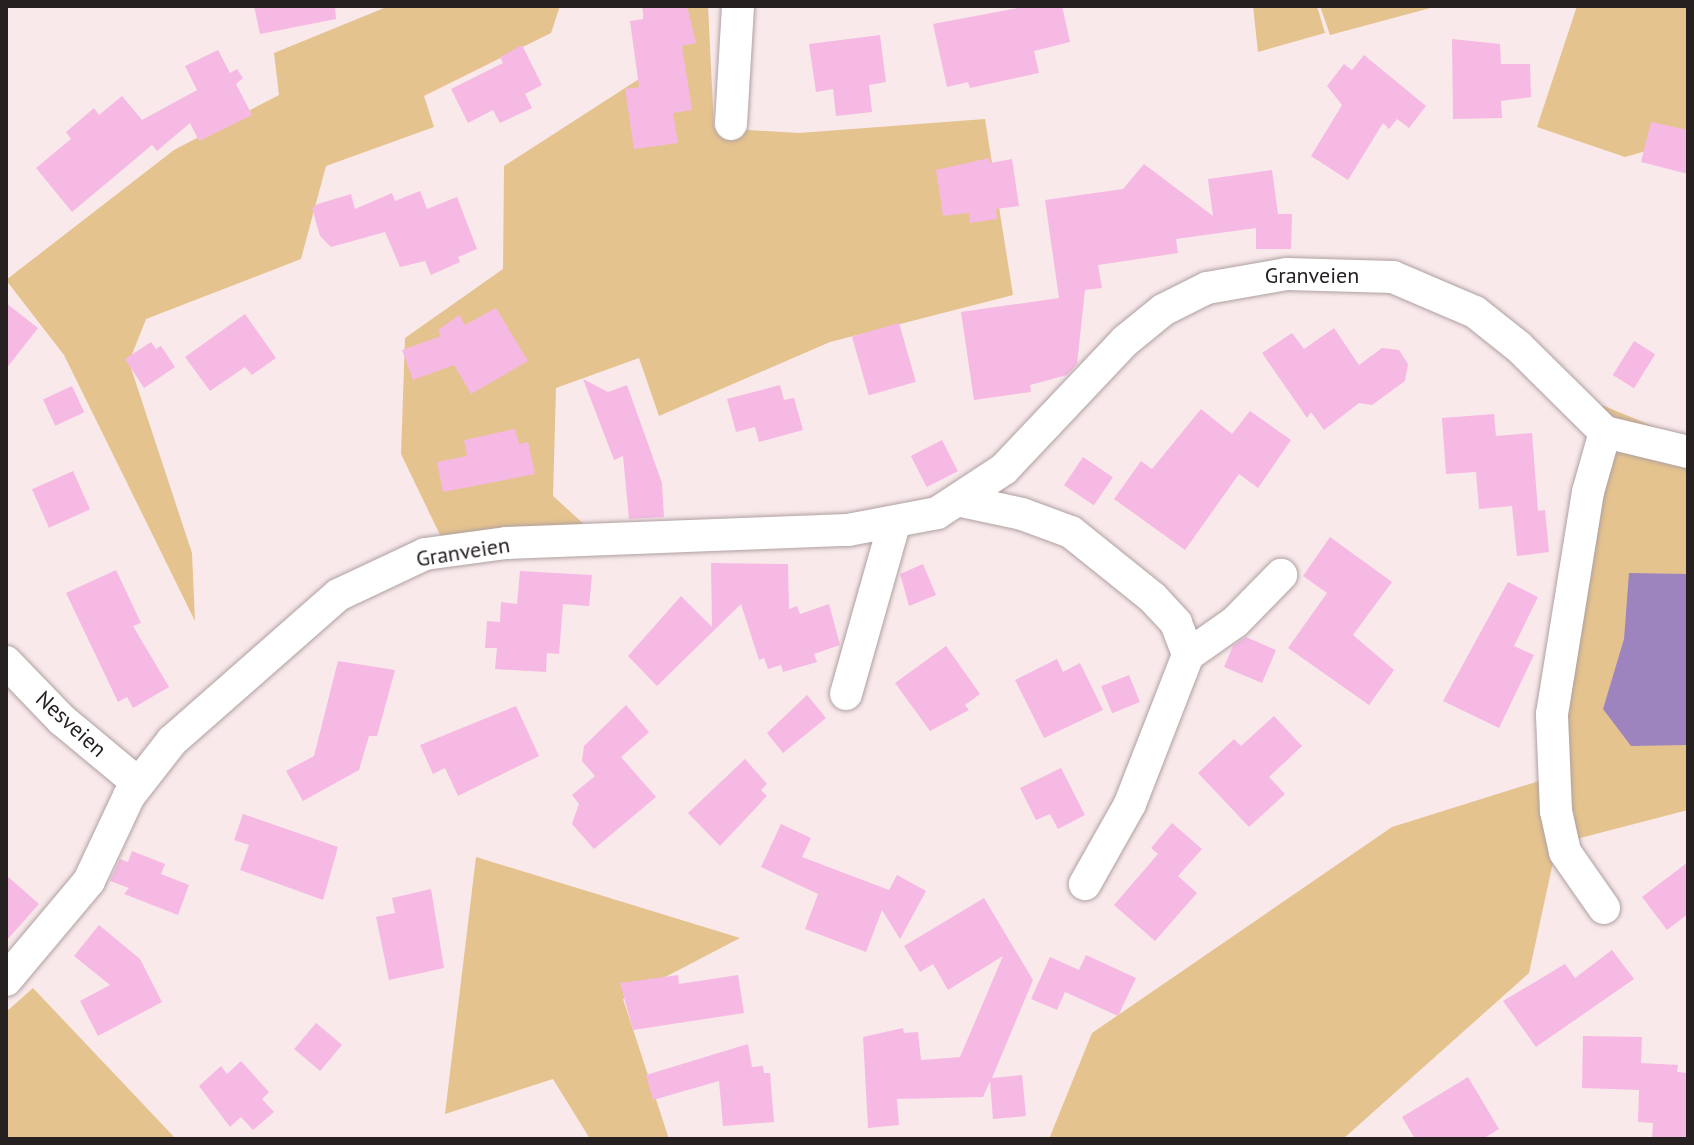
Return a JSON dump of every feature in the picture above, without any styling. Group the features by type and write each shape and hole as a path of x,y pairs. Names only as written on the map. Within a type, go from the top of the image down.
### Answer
{"street":[{"path":"731,124 738,6"},
{"name":"Granveien","path":"6,980 89,881 138,783 172,741 217,698 338,595 425,554 506,543 747,537 894,524 962,501 1004,469 1125,341 1163,310 1207,288 1250,277 1393,277 1426,289 1475,312 1519,347 1605,432"},
{"path":"1604,908 1565,852 1556,811 1552,714 1588,492 1605,432 1688,452"},
{"path":"962,501 1022,514 1071,532 1153,598 1176,623 1188,655"},
{"path":"846,694 894,524"},
{"path":"1085,884 1130,804 1188,655 1235,622 1281,575"},
{"name":"Nesveien","path":"6,662 62,720 138,783"}],"shaded area":[{"path":"389,6 560,6 551,33 424,96 434,127 326,166 301,259 146,319 129,362 192,553 195,621 64,355 6,280 174,150 279,95 274,53"},
{"path":"644,6 708,6 714,128 799,133 985,119 1013,295 830,342 659,416 639,358 556,388 553,496 586,526 442,539 401,454 405,338 503,269 504,166 639,79"},
{"path":"1253,6 1317,6 1325,33 1258,52"},
{"path":"1320,6 1438,6 1330,35"},
{"path":"1577,6 1688,6 1688,139 1625,157 1537,127"},
{"path":"1602,405 1688,441 1688,810 1557,844 1529,973 1343,1139 1049,1139 1092,1033 1392,827 1555,776"},
{"path":"1629,573 1688,574 1688,745 1631,746 1603,709 1624,639"},
{"path":"476,857 740,938 623,999 669,1139 590,1139 553,1079 445,1114"},
{"path":"33,988 176,1139 6,1139 6,1012"}],"building":[{"path":"254,6 335,6 336,19 260,34"},
{"path":"642,6 687,6 696,43 682,46 692,110 673,113 678,143 634,149 625,89 639,87 630,21 644,19"},
{"path":"1029,6 1062,6 1070,42 1034,51 1039,73 970,88 968,82 947,87 933,24"},
{"path":"880,35 886,82 869,85 872,112 836,116 833,89 816,92 809,44"},
{"path":"1452,39 1500,44 1501,64 1530,64 1531,97 1501,101 1502,118 1453,119"},
{"path":"522,45 542,85 525,94 532,108 500,123 493,110 468,123 451,89 503,63 500,57"},
{"path":"218,50 230,73 237,69 243,78 236,84 252,115 199,141 190,123 157,151 152,145 72,212 36,168 71,139 66,132 94,108 99,115 122,96 142,120 197,90 185,66"},
{"path":"1364,55 1426,106 1409,128 1397,119 1389,129 1383,123 1348,180 1311,156 1342,105 1327,86 1344,64 1352,70"},
{"path":"1651,122 1688,130 1688,174 1641,162"},
{"path":"989,158 990,163 1012,159 1019,206 996,209 997,219 970,223 969,213 943,216 936,170"},
{"path":"1144,164 1213,216 1208,179 1272,170 1278,214 1292,214 1291,249 1256,249 1256,228 1176,239 1178,253 1098,265 1102,288 1085,290 1077,364 1067,375 1030,385 1031,392 974,400 961,312 1059,298 1045,200 1123,189"},
{"path":"420,191 427,209 457,197 477,249 458,257 460,262 431,275 425,261 400,267 385,232 331,247 320,236 312,208 318,204 351,194 355,209 392,193 395,201"},
{"path":"6,303 38,328 6,369"},
{"path":"496,308 528,361 471,394 454,365 413,380 402,350 441,336 438,330 459,315 465,325"},
{"path":"245,314 276,358 252,375 245,367 210,391 185,357"},
{"path":"899,323 916,382 869,395 852,337"},
{"path":"1334,328 1359,365 1382,348 1399,350 1408,364 1405,381 1372,405 1359,403 1324,430 1311,412 1307,418 1262,353 1292,333 1304,349"},
{"path":"1634,341 1655,354 1634,388 1613,375"},
{"path":"151,342 156,349 161,346 175,367 144,388 125,359"},
{"path":"583,379 608,392 627,385 662,483 664,517 629,519 623,456 614,460"},
{"path":"780,385 784,400 794,398 803,430 759,442 755,427 736,432 727,399"},
{"path":"72,386 84,412 55,426 43,400"},
{"path":"1201,409 1232,434 1250,411 1291,440 1258,488 1239,474 1185,550 1114,499 1141,461 1152,469"},
{"path":"1494,414 1496,436 1532,433 1538,511 1545,510 1549,552 1517,556 1512,506 1479,509 1476,472 1446,474 1442,418"},
{"path":"515,429 519,444 528,442 535,474 443,492 437,462 467,456 464,440"},
{"path":"942,440 958,471 927,487 911,456"},
{"path":"1083,457 1113,477 1094,505 1064,485"},
{"path":"73,471 90,509 49,528 32,489"},
{"path":"1330,537 1392,582 1353,635 1394,670 1369,705 1288,648 1327,593 1303,576"},
{"path":"711,563 788,564 789,609 797,606 800,614 829,604 840,645 814,654 817,662 783,672 781,665 768,669 764,658 759,660 741,604 657,686 628,656 681,596 712,627"},
{"path":"923,564 936,595 909,606 900,574"},
{"path":"116,570 141,623 133,626 169,687 133,708 127,697 118,702 66,593"},
{"path":"520,571 592,575 589,606 563,604 559,654 547,653 546,672 495,669 497,648 485,648 487,621 500,622 501,602 517,604"},
{"path":"1508,582 1538,597 1514,646 1534,655 1499,728 1443,701"},
{"path":"1246,637 1276,650 1262,683 1224,667 1233,646"},
{"path":"946,646 980,694 965,705 969,710 930,731 895,683"},
{"path":"1057,659 1063,672 1080,663 1103,710 1044,738 1015,680"},
{"path":"338,661 395,670 377,736 369,736 359,770 303,801 286,771 314,756"},
{"path":"1129,675 1140,702 1112,713 1101,686"},
{"path":"807,695 826,718 783,753 767,733"},
{"path":"626,705 649,732 621,757 656,797 594,849 572,824 579,804 572,795 595,776 582,761 584,746"},
{"path":"516,706 539,756 458,796 445,768 433,774 420,745"},
{"path":"1274,716 1302,746 1269,777 1285,794 1249,827 1198,773 1234,739 1241,746"},
{"path":"745,759 767,784 761,790 767,796 720,846 688,813"},
{"path":"1061,768 1085,815 1058,829 1050,814 1036,820 1020,788"},
{"path":"243,814 338,847 323,900 240,870 249,845 234,840"},
{"path":"1172,823 1202,849 1178,876 1197,893 1155,941 1114,905 1158,854 1151,848"},
{"path":"781,824 811,838 802,857 889,890 897,875 926,891 900,939 882,910 866,952 805,929 818,894 761,867"},
{"path":"132,851 165,864 161,874 189,885 178,915 124,894 129,888 110,881 120,859 128,862"},
{"path":"1688,862 1688,914 1667,930 1642,897"},
{"path":"6,875 39,904 6,941"},
{"path":"431,889 444,968 389,980 376,917 395,913 392,898"},
{"path":"984,898 1033,980 992,1078 1022,1075 1026,1116 993,1119 990,1081 983,1097 897,1099 899,1125 868,1128 863,1037 903,1028 904,1033 918,1032 921,1060 960,1057 1003,956 948,990 933,964 920,972 904,946"},
{"path":"99,925 140,959 162,1002 98,1036 80,1001 110,985 74,956"},
{"path":"1612,950 1634,979 1536,1047 1503,1001 1565,964 1575,978"},
{"path":"1086,955 1136,978 1118,1016 1065,992 1057,1010 1031,999 1050,957 1079,970"},
{"path":"678,975 679,984 738,975 744,1013 633,1030 620,983"},
{"path":"316,1023 342,1045 320,1071 294,1049"},
{"path":"1583,1036 1642,1037 1641,1063 1678,1065 1677,1072 1688,1073 1686,1139 1652,1139 1653,1123 1638,1122 1639,1090 1582,1088"},
{"path":"748,1044 752,1067 763,1066 764,1073 770,1073 774,1122 723,1126 719,1081 653,1100 646,1075"},
{"path":"241,1061 269,1092 262,1099 274,1112 253,1130 241,1117 230,1127 199,1086 221,1066 227,1074"},
{"path":"1468,1077 1499,1129 1483,1139 1415,1139 1402,1117"}]}
